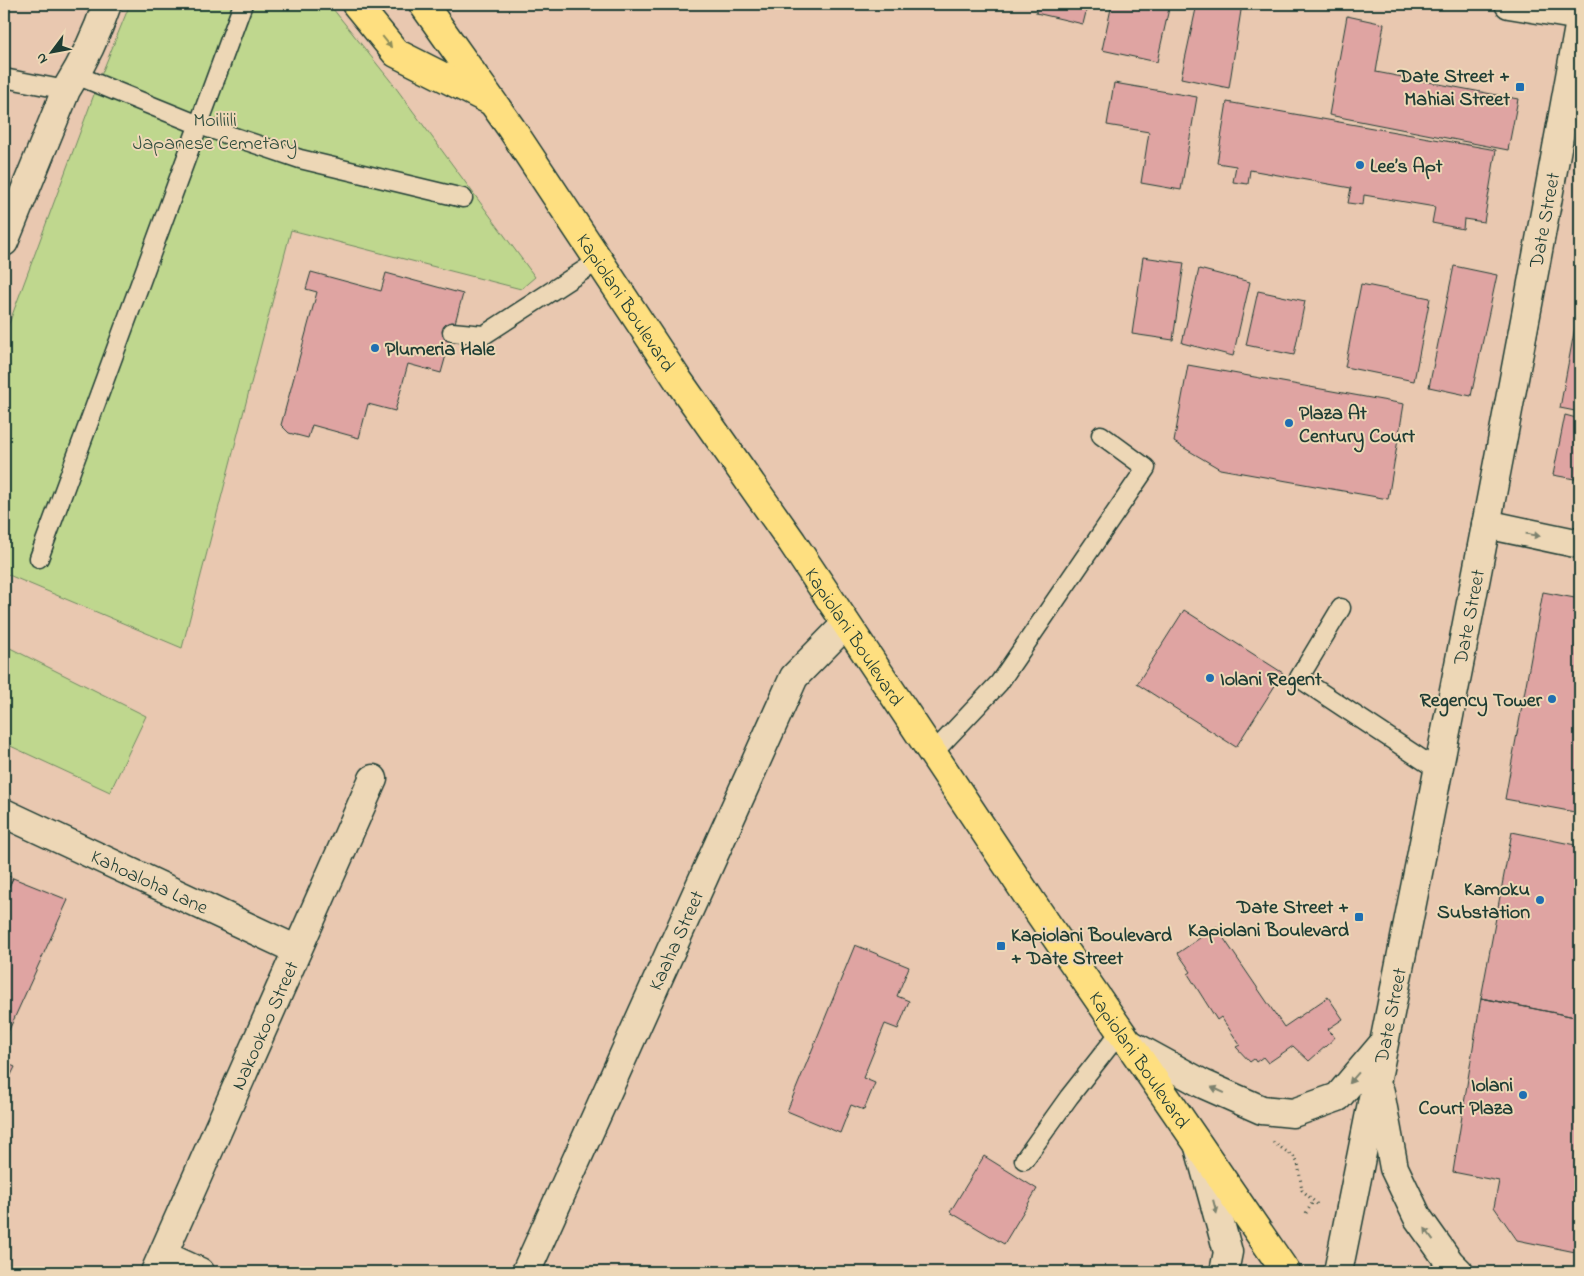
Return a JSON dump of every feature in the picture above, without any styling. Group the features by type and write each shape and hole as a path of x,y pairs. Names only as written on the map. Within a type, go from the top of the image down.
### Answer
{"main road":[{"path":"356,4 396,53 492,101"},
{"name":"Kapiolani Boulevard","path":"423,4 511,128 678,380 792,542 1031,901 1286,1272"}],"street":[{"path":"4,242 71,82 100,25 107,4"},
{"path":"1509,4 1580,16"},
{"name":"Date Street","path":"1338,1272 1386,1042 1545,216 1580,21"},
{"path":"1486,524 1580,544"},
{"name":"Kaaha Street","path":"526,1272 794,677 846,624"},
{"name":"Nakookoo Street","path":"159,1264 373,779"},
{"name":"Kahoaloha Lane","path":"4,813 297,950"},
{"path":"1126,1037 1203,1084 1262,1110 1293,1114 1338,1097 1386,1042"},
{"path":"1377,1078 1394,1168 1418,1218 1450,1264 1460,1272"},
{"path":"1198,1144 1228,1252 1224,1272"},
{"path":"159,1264 200,1272"}],"lane":[{"path":"39,558 243,4"},
{"path":"4,78 71,82 300,159 463,198"},
{"path":"452,332 484,335 598,260"},
{"path":"932,754 999,683 1146,468 1100,435"},
{"path":"1341,608 1299,678 1438,770"},
{"path":"1024,1160 1069,1096 1126,1037"}],"path":[{"path":"1272,1142 1297,1160 1302,1190 1319,1206"},
{"path":"1306,1213 1313,1202"}],"green space":[{"name":"Moiliili Japanese Cemetary","path":"130,4 329,4 393,84 535,277 521,289 291,230 182,648 4,573 4,337 102,73"},
{"path":"4,645 146,716 110,792 4,743"}],"building":[{"path":"1038,4 1088,4 1083,24 1036,13"},
{"path":"1112,4 1170,4 1157,62 1102,50"},
{"path":"1197,4 1242,4 1229,88 1181,78"},
{"path":"1347,16 1384,24 1376,72 1518,99 1508,150 1329,115"},
{"path":"1114,83 1197,97 1181,190 1141,183 1149,132 1107,125"},
{"name":"Lee’s Apt","path":"1227,102 1496,150 1484,222 1464,219 1463,229 1432,223 1435,207 1364,195 1363,205 1348,203 1351,188 1250,170 1248,184 1233,182 1236,166 1217,163"},
{"path":"1143,257 1184,263 1173,340 1132,334"},
{"path":"1454,266 1497,275 1471,396 1429,387"},
{"path":"1199,269 1250,282 1233,356 1182,343"},
{"name":"Plumeria Hale","path":"311,272 381,291 386,273 463,294 441,373 408,364 395,411 368,404 359,438 312,425 308,438 289,433 281,425 317,292 306,289"},
{"path":"1361,284 1430,298 1414,381 1345,367"},
{"path":"1258,291 1305,301 1294,355 1246,345"},
{"path":"1580,300 1580,412 1560,408"},
{"name":"Plaza At Century Court","path":"1188,365 1404,404 1388,499 1220,469 1174,442"},
{"path":"1565,415 1580,419 1580,480 1553,475"},
{"name":"Regency Tower","path":"1543,592 1580,599 1580,813 1505,799"},
{"name":"Iolani Regent","path":"1184,610 1283,673 1236,747 1137,684"},
{"name":"Kamoku Substation","path":"1512,832 1580,846 1580,1018 1481,998"},
{"path":"4,874 13,878 4,897"},
{"path":"13,878 68,900 4,1041 4,897"},
{"path":"1216,927 1284,1027 1328,997 1343,1019 1328,1029 1335,1038 1309,1061 1293,1046 1268,1063 1263,1057 1256,1062 1254,1059 1250,1062 1236,1047 1240,1045 1221,1017 1217,1020 1188,974 1191,972 1178,953"},
{"path":"855,945 909,967 897,996 909,1001 898,1029 885,1024 863,1078 875,1083 864,1110 851,1105 840,1133 787,1111"},
{"name":"Iolani Court Plaza","path":"1481,998 1580,1018 1580,1253 1517,1240 1494,1207 1499,1181 1453,1172"},
{"path":"4,1062 15,1067 4,1089"},
{"path":"984,1156 1037,1189 1004,1244 950,1212"}],"place":[{"name":"Date Street + Mahiai Street","path":"1520,87"},
{"name":"Lee’s Apt","path":"1360,165"},
{"name":"Plumeria Hale","path":"375,348"},
{"name":"Plaza At Century Court","path":"1289,423"},
{"name":"Iolani Regent","path":"1210,678"},
{"name":"Regency Tower","path":"1552,699"},
{"name":"Kamoku Substation","path":"1540,900"},
{"name":"Date Street + Kapiolani Boulevard","path":"1359,917"},
{"name":"Kapiolani Boulevard + Date Street","path":"1001,946"},
{"name":"Iolani Court Plaza","path":"1523,1095"}]}
